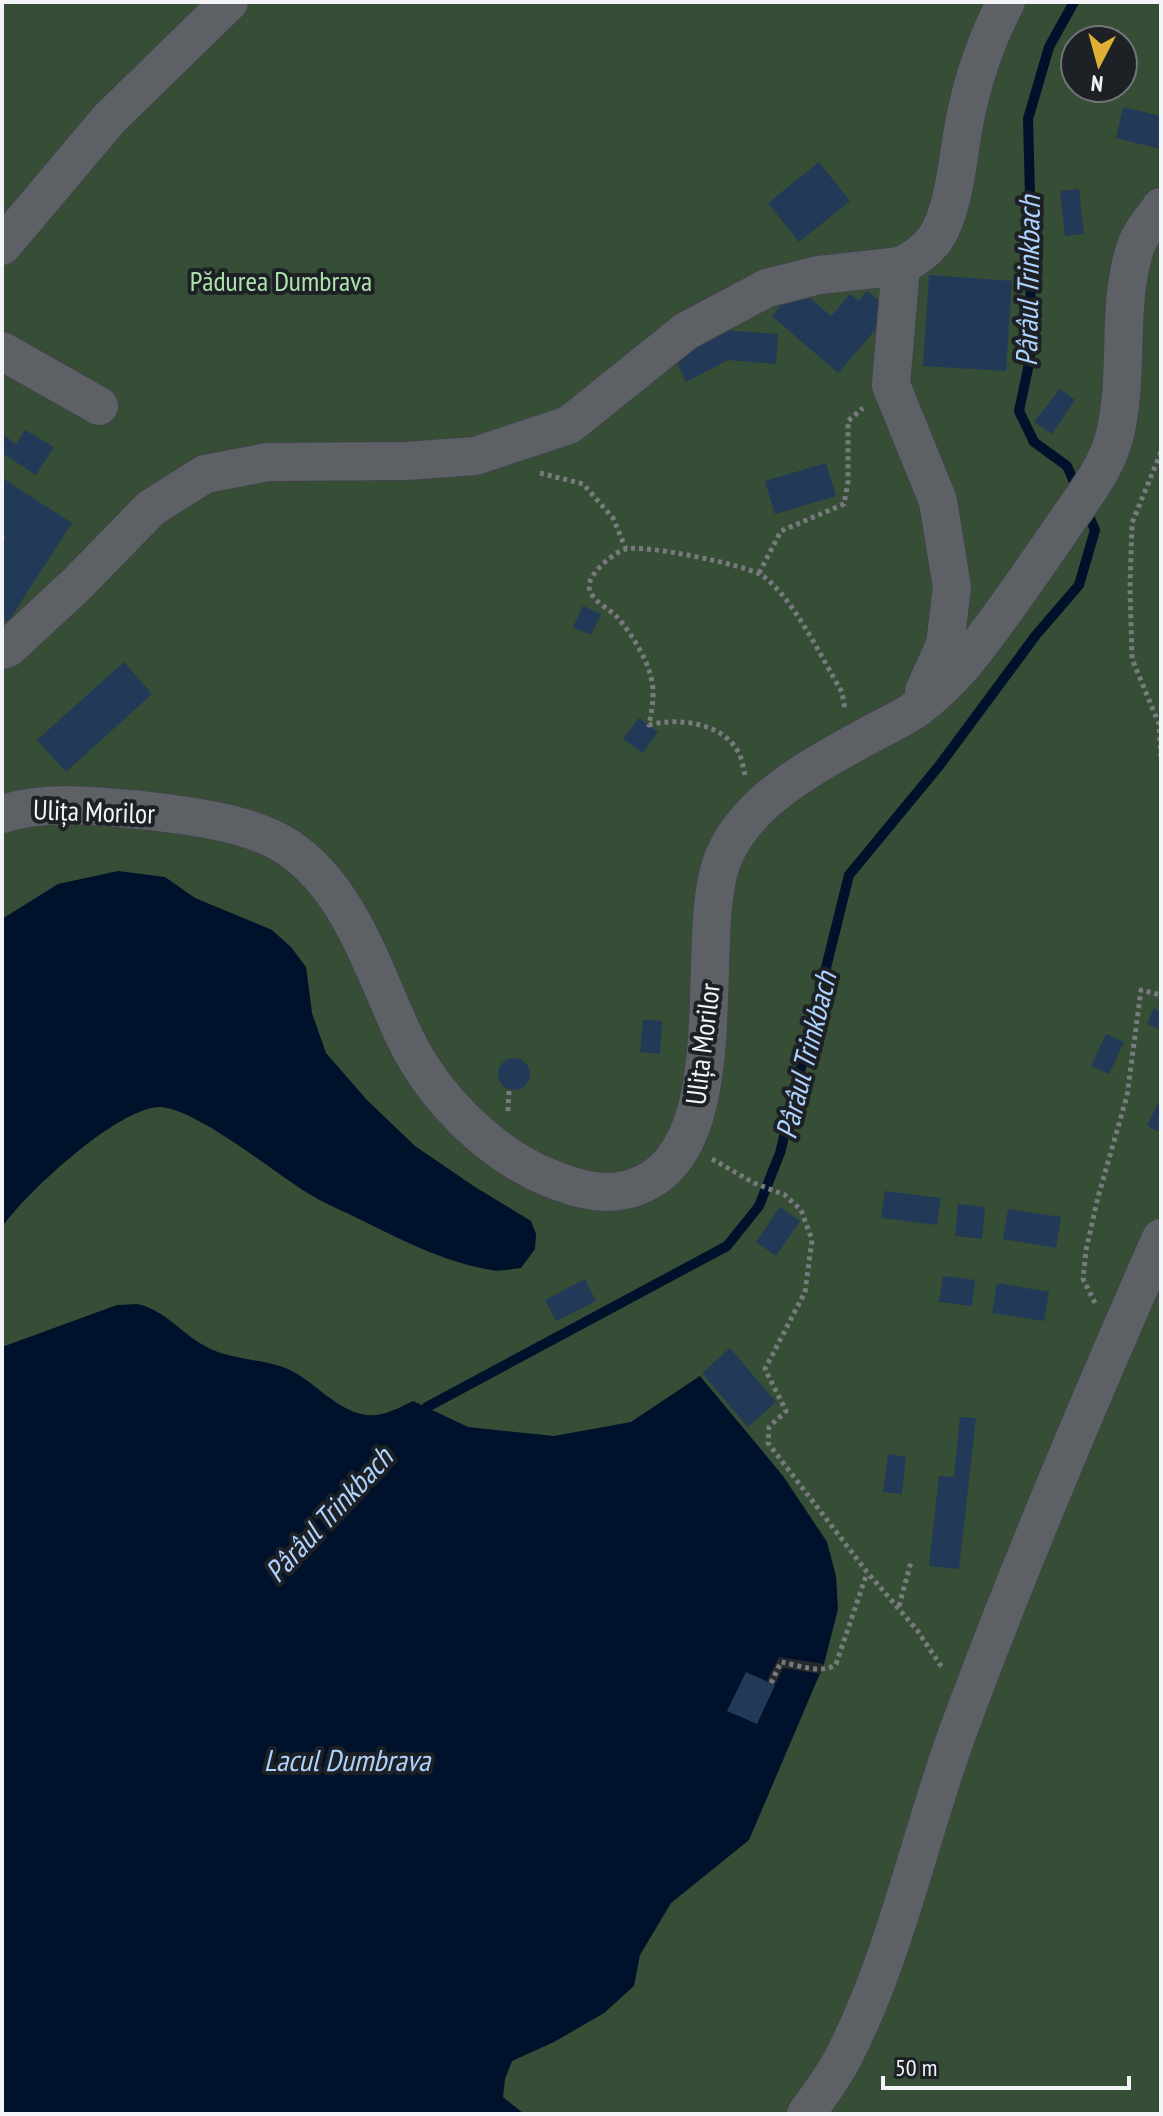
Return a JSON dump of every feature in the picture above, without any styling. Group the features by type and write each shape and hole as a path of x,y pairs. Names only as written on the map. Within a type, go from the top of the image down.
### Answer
{"lane":[{"path":"2,246 109,119 229,2"},
{"path":"2,650 8,648 77,584 151,508 205,474 268,462 406,461 475,456 569,425 686,331 767,288 819,275 901,266 920,256 936,237 947,209 966,114 992,28 1006,2"},
{"name":"Ulița Morilor","path":"2,814 23,807 83,805 157,812 242,827 285,846 320,875 341,904 408,1045 432,1082 462,1118 530,1169 565,1184 608,1192 630,1189 649,1180 669,1162 683,1143 699,1102 704,1076 714,903 720,867 727,849 738,831 776,793 851,745 914,710 967,661 1084,496 1113,446 1119,418 1129,280 1136,244 1161,207"},
{"path":"901,266 891,385 938,501 952,587 945,645 914,710"},
{"path":"2,351 99,406"},
{"path":"806,2114 842,2060 866,2009 888,1954 959,1730 1033,1535 1161,1238"}],"path":[{"path":"759,573 781,531 844,504 848,482 848,421 891,385"},
{"path":"1161,452 1132,523 1130,587 1132,659 1159,724 1161,759"},
{"path":"537,472 583,484 613,518 626,549"},
{"path":"746,778 739,752 723,733 692,724 663,721 649,725 654,691 644,658 618,617 593,597 589,586 597,568 626,549 673,552 759,573 781,592 842,692 851,745"},
{"path":"1119,1333 1093,1301 1083,1279 1086,1250 1127,1096 1141,990 1161,995"},
{"path":"683,1143 754,1183 785,1195 801,1210 812,1240 805,1292 765,1369 786,1411 769,1427 768,1443 867,1572 898,1607 949,1678"},
{"path":"898,1607 911,1562"},
{"path":"771,1683 781,1662 833,1668 867,1572"}],"green space":[{"name":"Pădurea Dumbrava","path":"2,2 1161,2 1161,2114 2,2114"}],"water":[{"path":"118,871 165,877 195,898 272,930 291,947 306,967 312,1013 326,1053 367,1100 415,1146 531,1221 536,1234 535,1249 521,1268 498,1271 473,1266 404,1241 312,1196 213,1129 174,1110 159,1107 141,1111 97,1137 51,1174 2,1227 2,919 58,884"},
{"name":"Lacul Dumbrava","path":"138,1304 157,1312 215,1351 288,1369 341,1406 368,1415 388,1412 413,1401 468,1427 554,1436 631,1422 700,1376 783,1476 827,1542 836,1576 838,1609 824,1664 749,1840 671,1903 640,1955 634,1986 604,2013 554,2042 512,2061 505,2079 503,2097 524,2114 2,2114 2,1347 117,1305"}],"pier":[{"path":"779,1657 824,1664 821,1674 783,1668 775,1685 767,1681"}],"building":[{"path":"1123,107 1161,116 1160,149 1116,138"},
{"path":"819,162 850,201 799,242 768,203"},
{"path":"1079,189 1084,234 1065,236 1060,191"},
{"path":"929,275 1012,281 1006,371 923,366"},
{"path":"797,287 831,316 850,294 859,301 867,291 885,305 876,316 882,322 838,373 772,316"},
{"path":"723,330 778,334 776,364 728,360 686,382 673,354"},
{"path":"1060,389 1075,400 1052,434 1034,422"},
{"path":"25,430 54,447 36,475 2,453 2,434 16,444"},
{"path":"826,463 836,496 775,514 765,481"},
{"path":"2,478 72,523 8,622 2,619 2,543 6,537 2,534"},
{"path":"583,606 601,614 591,635 573,627"},
{"path":"124,662 152,694 66,772 37,740"},
{"path":"639,718 658,732 643,753 623,739"},
{"path":"1154,1008 1161,1011 1161,1030 1147,1024"},
{"path":"643,1020 662,1021 660,1054 640,1052"},
{"path":"1106,1034 1124,1042 1109,1074 1091,1066"},
{"path":"514,1058 525,1063 530,1074 525,1085 514,1090 503,1085 498,1074 503,1063"},
{"path":"1161,1097 1161,1133 1147,1126"},
{"path":"885,1191 941,1198 937,1225 881,1218"},
{"path":"958,1204 985,1207 982,1239 955,1236"},
{"path":"780,1207 800,1221 776,1256 756,1242"},
{"path":"1008,1209 1061,1217 1056,1248 1003,1239"},
{"path":"943,1276 975,1280 972,1306 939,1302"},
{"path":"585,1279 596,1301 556,1321 545,1300"},
{"path":"997,1283 1049,1292 1044,1321 992,1313"},
{"path":"730,1348 776,1402 748,1427 702,1373"},
{"path":"960,1417 976,1418 959,1569 929,1566 939,1476 954,1477"},
{"path":"888,1454 906,1457 902,1494 883,1492"},
{"path":"746,1672 775,1685 757,1724 727,1711"}],"waterway":[{"name":"Pârâul Trinkbach","path":"1074,2 1049,47 1028,119 1030,359 1019,411 1034,442 1067,466 1078,491"},
{"name":"Pârâul Trinkbach","path":"417,1417 427,1407 727,1246 759,1206 780,1153 849,875 939,766 1036,635 1079,585 1095,530 1086,509"}]}
